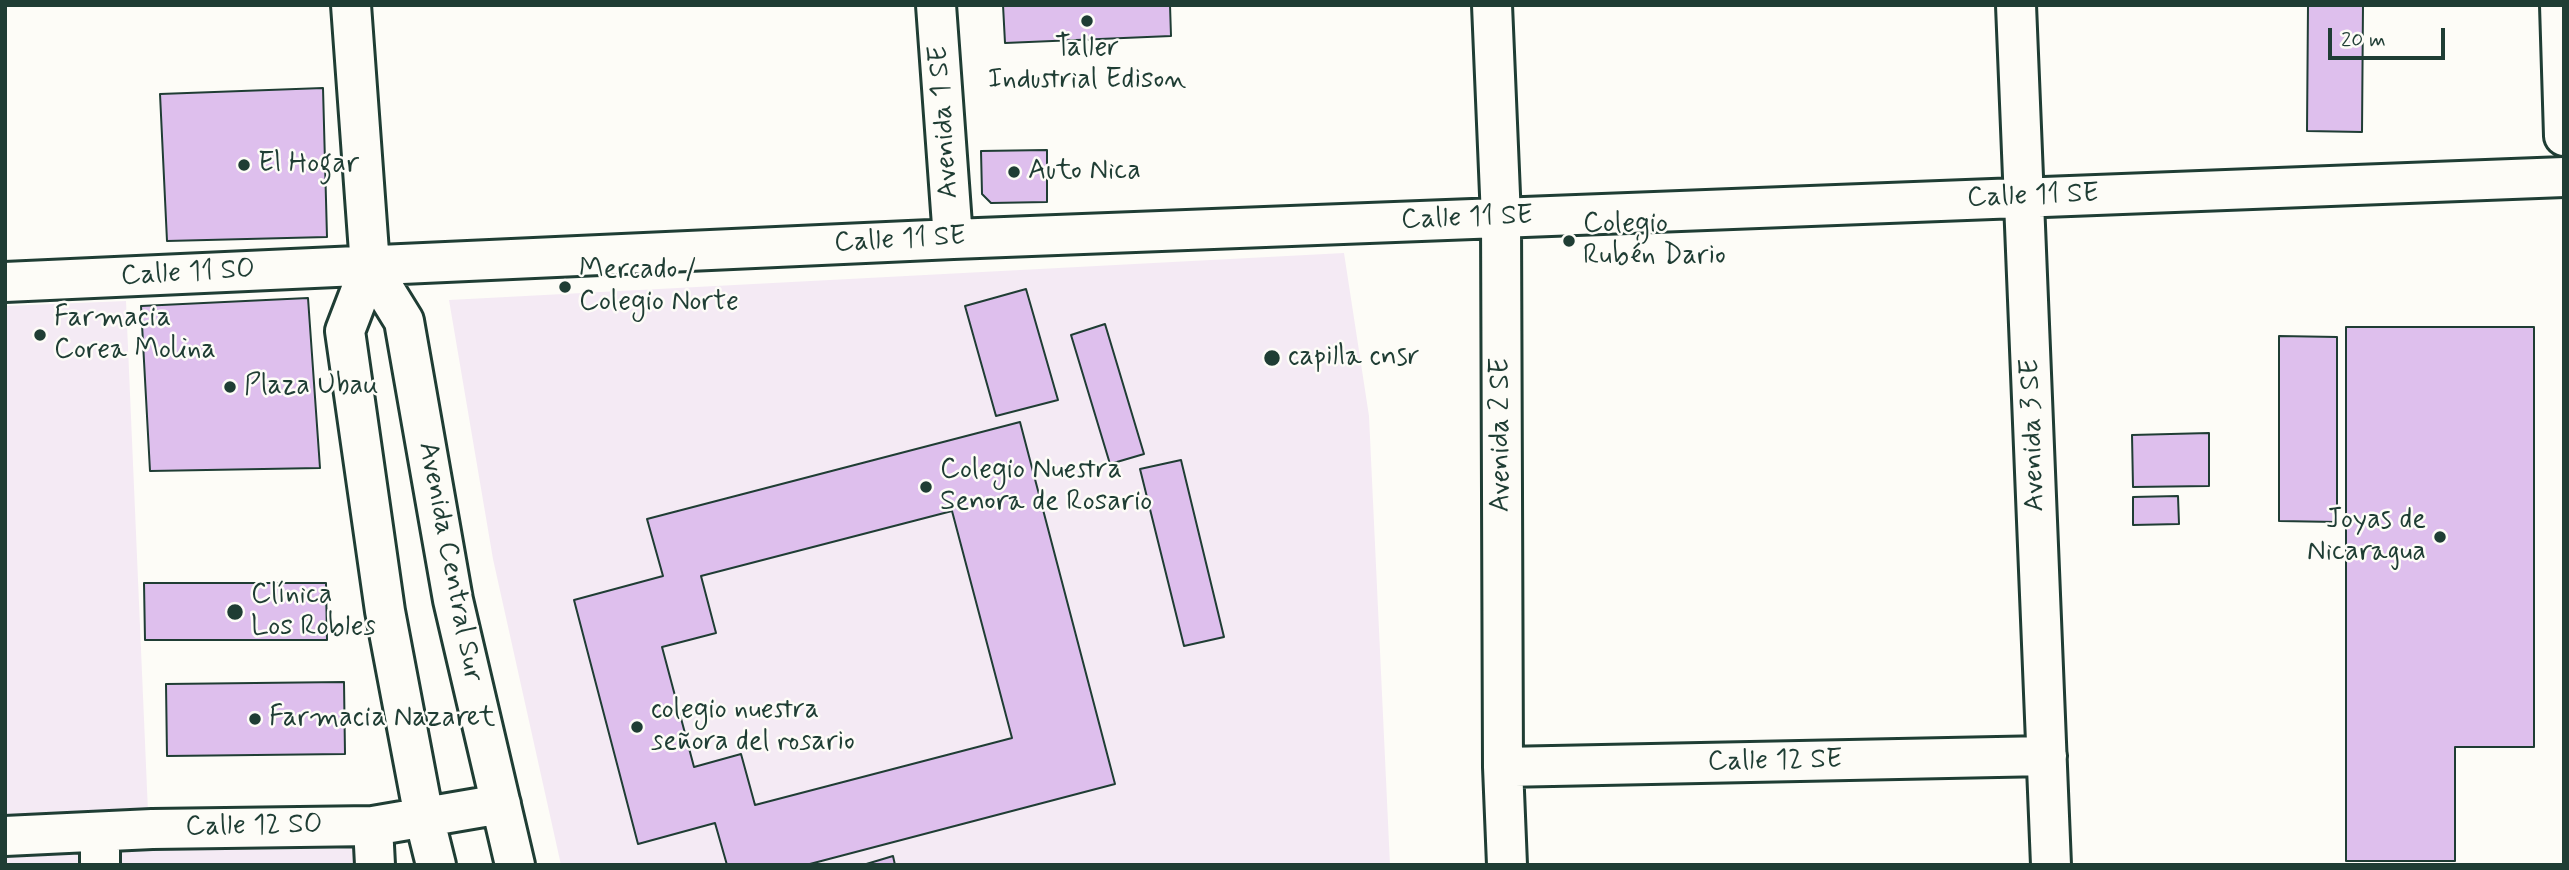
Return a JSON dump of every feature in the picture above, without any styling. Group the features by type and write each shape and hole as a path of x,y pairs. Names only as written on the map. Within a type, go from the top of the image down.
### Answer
{"street":[{"name":"Avenida Central Sur","path":"351,5 370,266 345,331 385,611 424,817 436,865"},
{"name":"Avenida 1 SE","path":"936,5 953,239"},
{"name":"Avenida 2 SE","path":"1492,5 1501,218 1503,767 1507,865"},
{"name":"Avenida 3 SE","path":"2016,5 2051,865"},
{"path":"2560,5 2564,136"},
{"name":"Calle 11 SE","path":"370,266 953,239 2564,177"},
{"name":"Avenida Central Sur","path":"370,266 404,320 453,600 515,865"},
{"name":"Calle 11 SO","path":"5,282 370,266"},
{"name":"Calle 12 SE","path":"1503,767 2047,756"},
{"name":"Calle 12 SO","path":"5,836 100,848 373,826 501,804"},
{"path":"373,826 375,865"}],"shaded area":[{"name":"Colegio Nuestra Senora de Rosario","path":"1344,253 1369,416 1390,865 561,865 493,559 449,300"},
{"path":"126,301 148,812 359,811 362,865 5,865 5,306"}],"building":[{"name":"Taller Industrial Edison","path":"1003,5 1170,5 1171,36 1005,43"},
{"path":"2308,5 2363,5 2362,132 2307,131"},
{"name":"El Hogar","path":"323,88 327,237 167,241 160,94"},
{"name":"Auto Nica","path":"1047,150 1047,202 991,203 982,194 981,151"},
{"path":"1026,289 1058,400 996,416 965,306"},
{"name":"Plaza Ubau","path":"308,298 320,468 150,471 141,306"},
{"path":"1105,324 1144,454 1110,464 1071,335"},
{"name":"Joyas de Nicaragua","path":"2346,327 2534,327 2534,747 2455,747 2455,861 2346,861"},
{"path":"2279,336 2337,337 2337,522 2279,521"},
{"path":"1020,422 1115,784 806,865 727,865 715,823 638,844 574,600 663,576 647,519","holes":["952,511 1012,738 755,805 741,754 694,767 662,647 716,633 701,576"]},
{"path":"2209,433 2209,486 2133,487 2132,435"},
{"path":"1181,460 1224,637 1184,646 1140,469"},
{"path":"2178,496 2179,524 2133,525 2133,497"},
{"name":"Clínica Los Robles","path":"144,583 326,583 327,640 145,640"},
{"name":"Farmacia Nazaret","path":"344,682 345,754 167,756 166,684"},
{"path":"893,856 895,865 863,865"}],"place":[{"name":"Taller Industrial Edison","path":"1087,21"},
{"name":"El Hogar","path":"244,165"},
{"name":"Auto Nica","path":"1014,172"},
{"name":"Colegio Rubén Dario","path":"1569,241"},
{"name":"Mercado / Colegio Norte","path":"565,287"},
{"name":"Farmacia Corea Molina","path":"40,335"},
{"name":"capilla cnsr","path":"1272,358"},
{"name":"Plaza Ubau","path":"230,387"},
{"name":"Colegio Nuestra Senora de Rosario","path":"926,487"},
{"name":"Joyas de Nicaragua","path":"2440,537"},
{"name":"Clínica Los Robles","path":"235,612"},
{"name":"Farmacia Nazaret","path":"255,719"},
{"name":"colegio nuestra señora del rosario","path":"637,727"}]}
